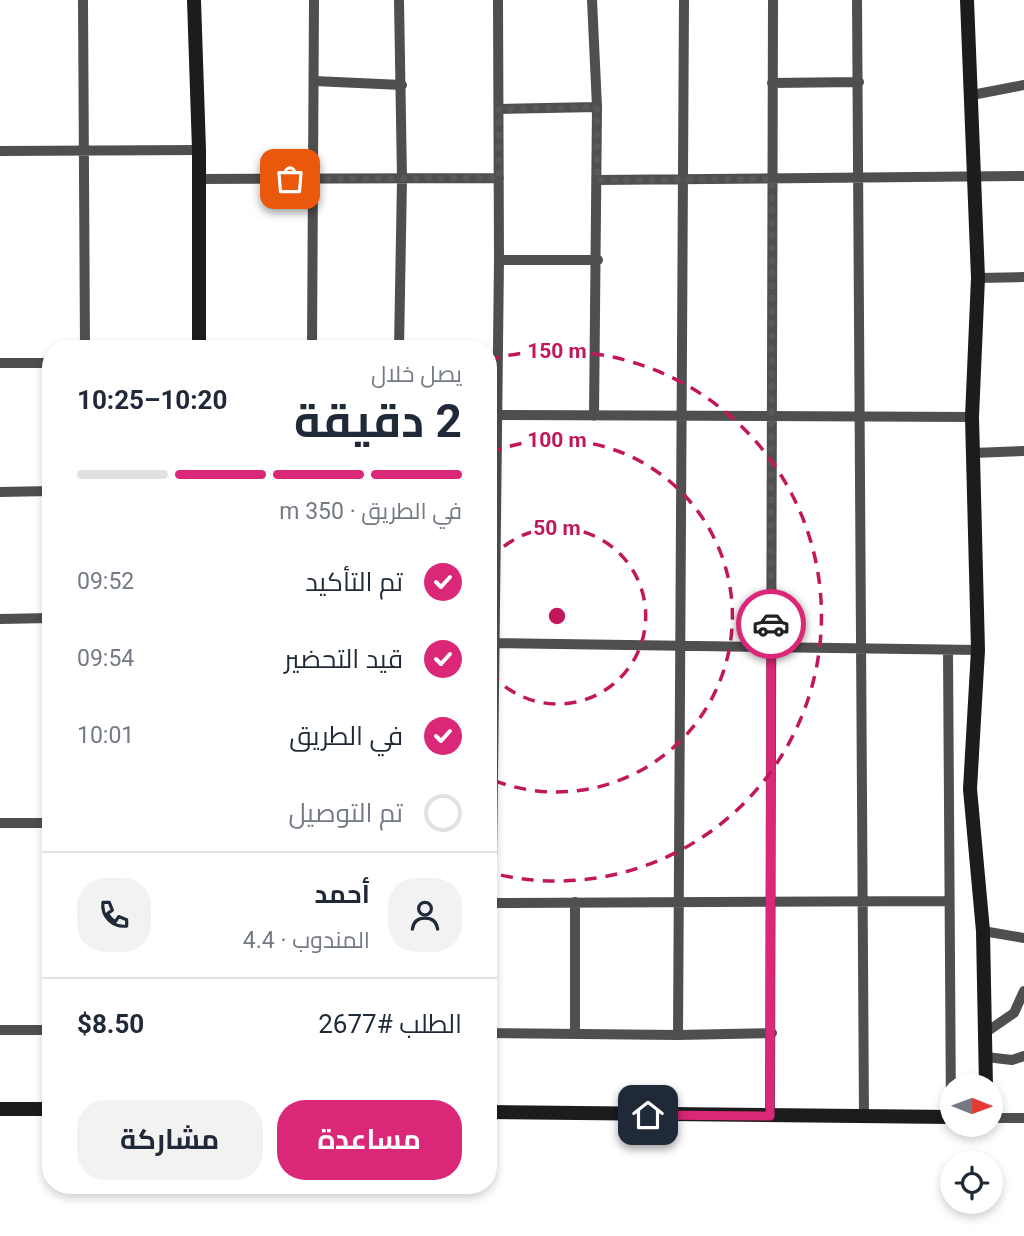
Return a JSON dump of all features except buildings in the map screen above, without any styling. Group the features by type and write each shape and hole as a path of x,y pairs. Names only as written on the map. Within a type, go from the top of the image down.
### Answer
{"street":[{"path":"83,0 85,340"},
{"path":"194,0 199,179 199,340"},
{"path":"312,340 314,0"},
{"path":"399,0 402,85 399,340"},
{"path":"497,419 498,0"},
{"path":"592,0 597,107 598,260 594,416"},
{"path":"678,1035 676,901 685,178 684,0"},
{"path":"770,1116 773,0"},
{"path":"857,0 857,417 862,648 864,1117"},
{"path":"967,0 978,278 972,417 978,650 970,789 984,932 986,1074"},
{"path":"314,81 402,85"},
{"path":"772,83 859,82"},
{"path":"971,95 1024,85"},
{"path":"499,109 597,107"},
{"path":"0,151 198,150"},
{"path":"597,180 1024,176"},
{"path":"199,179 499,178"},
{"path":"499,260 598,260"},
{"path":"978,278 1024,277"},
{"path":"0,363 42,363"},
{"path":"498,415 972,417"},
{"path":"973,453 1024,451"},
{"path":"0,492 42,491"},
{"path":"0,620 42,618"},
{"path":"497,643 978,650"},
{"path":"948,650 950,1074"},
{"path":"0,823 42,823"},
{"path":"497,903 948,901"},
{"path":"575,902 575,1034"},
{"path":"984,932 1024,938"},
{"path":"985,1033 1014,1013 1024,991"},
{"path":"0,1030 42,1030"},
{"path":"497,1033 772,1033"},
{"path":"986,1057 1012,1060 1024,1056"},
{"path":"0,1109 42,1109"},
{"path":"497,1112 940,1118"},
{"path":"1003,1118 1024,1118"}],"way so far":[{"path":"290,179 499,178 499,109 597,107 597,180 772,179 771,624"}],"route":[{"path":"648,1115 770,1116 771,624"}]}
